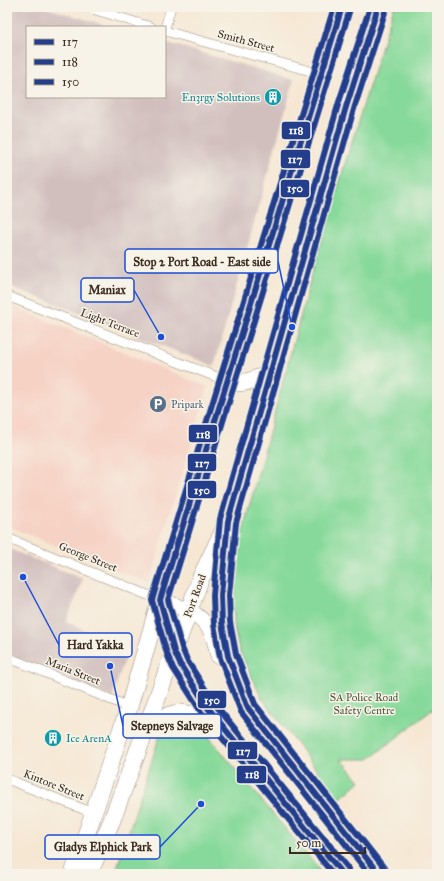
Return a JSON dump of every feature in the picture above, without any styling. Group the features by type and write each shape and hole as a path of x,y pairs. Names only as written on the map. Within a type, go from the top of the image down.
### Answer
{"highway":[{"path":"73,874 129,707 160,600 342,7"},
{"name":"Port Road","path":"174,651 201,577 228,521 346,107 378,7"},
{"path":"227,382 238,384 243,383 271,373"},
{"path":"89,874 112,820 174,651"},
{"path":"146,729 157,720 178,712 192,714 222,727"},
{"path":"93,813 112,820"}],"main road":[{"name":"Port Road","path":"228,521 222,579 222,623 228,656 248,708 379,874"},
{"name":"Port Road","path":"160,600 174,651 186,674 208,708 343,874"},
{"path":"160,600 189,611 207,625 213,636 223,669 232,689 248,708"}],"street":[{"path":"86,7 148,26"},
{"path":"166,26 171,7"},
{"name":"Smith Street","path":"166,31 321,74"},
{"name":"Light Terrace","path":"7,296 227,382"},
{"name":"George Street","path":"7,538 160,600"},
{"name":"Maria Street","path":"7,657 129,707"},
{"name":"Kintore Street","path":"7,779 93,813"}],"shaded area":[{"path":"14,7 43,7 109,26 26,26 26,98 166,98 166,42 294,80 214,366 7,285 7,29"},
{"path":"7,304 208,387 149,583 7,526"},
{"path":"7,548 83,579 66,622 128,648 112,698 7,654"}],"green space":[{"name":"SA Police Road Safety Centre","path":"394,7 437,7 437,706 369,759 341,759 360,781 337,801 313,765 262,698 240,653 235,632 231,587 234,563 320,244"},
{"path":"174,722 204,731 323,874 115,874 160,735 166,725"}],"water":[{"path":"437,554 437,604 432,592 431,573"}],"transit line":[{"name":"118","path":"333,874 201,712 173,668 167,654 152,600 334,7"},
{"name":"117","path":"342,7 160,600 174,651 180,664 208,708 343,874"},
{"name":"118","path":"369,874 241,712 220,658 214,624 213,595 220,519 338,105 370,7"},
{"name":"117","path":"378,7 346,107 228,521 221,595 222,623 228,656 248,708 379,874"},
{"name":"150","path":"349,869 214,703 187,660 168,600 350,9"},
{"name":"150","path":"385,869 255,704 236,654 230,622 229,595 236,523 354,109 386,9"}],"place":[{"name":"En3rgy Solutions","path":"273,97"},
{"name":"Stop 2 Port Road - East side","path":"292,327"},
{"name":"Maniax","path":"161,337"},
{"name":"Pripark","path":"158,404"},
{"name":"Hard Yakka","path":"23,577"},
{"name":"Stepneys Salvage","path":"110,666"},
{"name":"Ice ArenA","path":"53,738"},
{"name":"Gladys Elphick Park","path":"201,804"}]}
